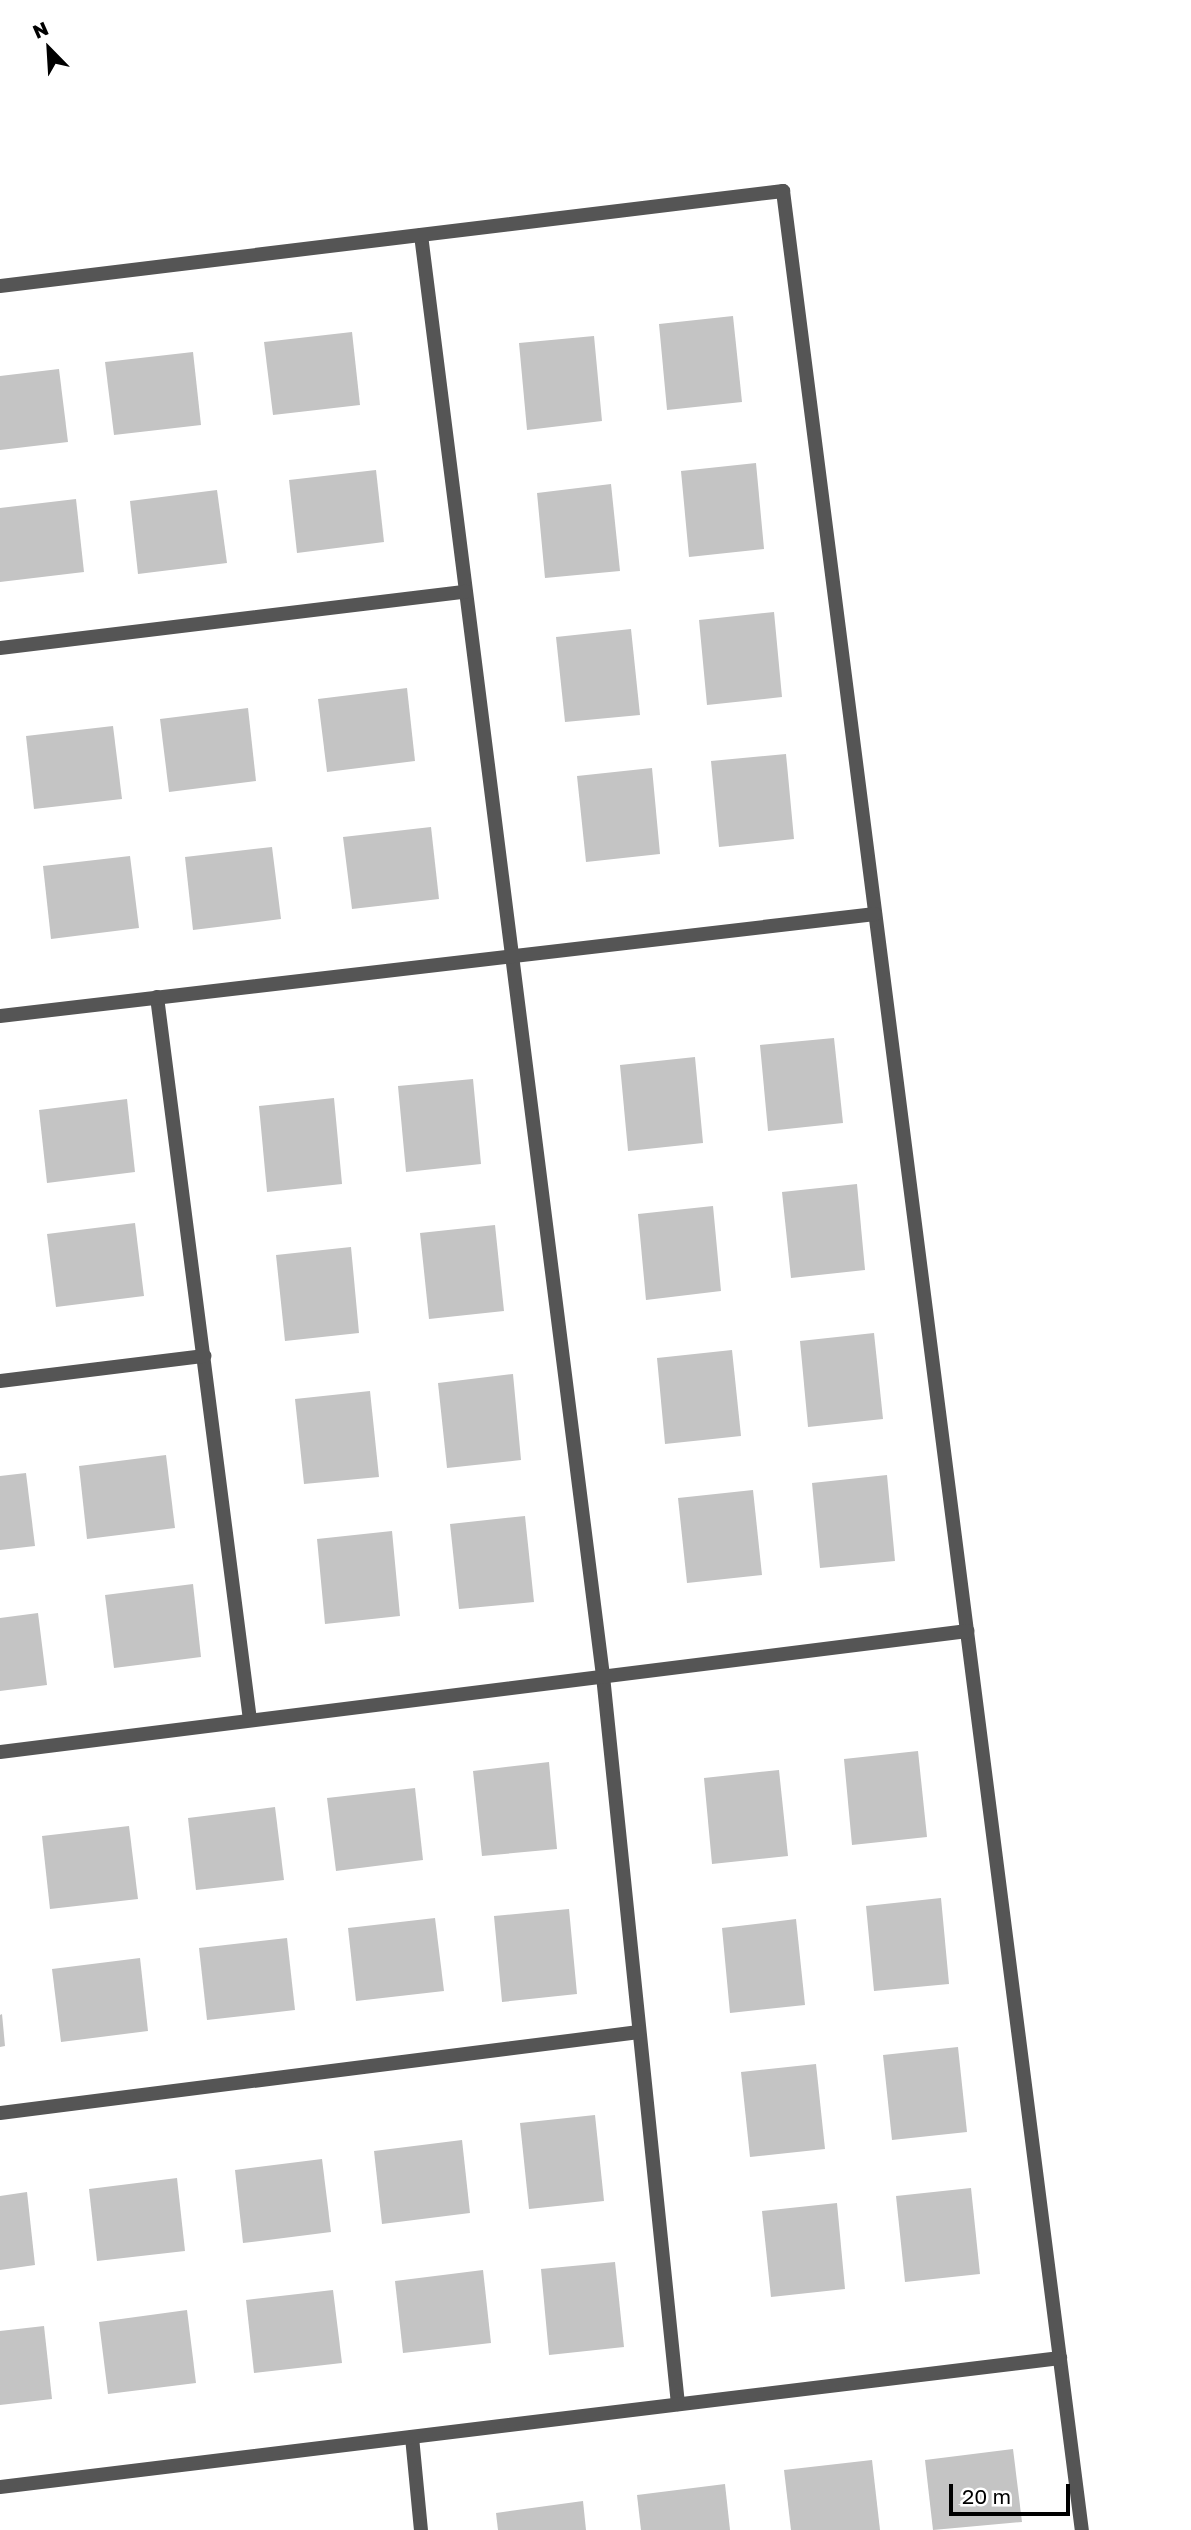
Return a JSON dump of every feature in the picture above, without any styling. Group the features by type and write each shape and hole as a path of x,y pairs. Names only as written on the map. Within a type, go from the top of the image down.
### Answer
{"street":[{"path":"0,286 783,191 1082,2530"},
{"path":"421,235 603,1676 678,2404"},
{"path":"0,648 466,592"},
{"path":"0,1016 512,954 875,914"},
{"path":"157,997 250,1720"},
{"path":"0,1381 204,1356"},
{"path":"0,1752 967,1631"},
{"path":"0,2113 639,2032"},
{"path":"0,2487 1060,2358"},
{"path":"412,2437 421,2530"}],"building":[{"path":"733,316 742,402 667,410 659,324"},
{"path":"352,332 360,405 273,415 264,342"},
{"path":"594,336 602,421 527,430 519,343"},
{"path":"193,352 201,425 114,435 105,362"},
{"path":"59,369 68,442 0,450 0,376"},
{"path":"756,463 764,549 689,557 681,471"},
{"path":"376,470 384,542 297,553 289,480"},
{"path":"611,484 620,571 545,578 537,493"},
{"path":"217,490 227,563 138,574 130,501"},
{"path":"76,499 84,572 0,582 0,508"},
{"path":"774,612 782,697 707,705 699,620"},
{"path":"631,629 640,715 565,722 556,637"},
{"path":"407,688 415,761 327,772 318,699"},
{"path":"248,708 256,781 169,792 160,719"},
{"path":"113,726 122,799 34,809 26,736"},
{"path":"786,754 794,839 719,847 711,761"},
{"path":"652,768 660,854 586,862 577,776"},
{"path":"431,827 439,899 352,909 343,837"},
{"path":"272,847 281,919 193,930 185,857"},
{"path":"130,856 139,928 51,939 43,866"},
{"path":"834,1038 843,1123 768,1131 760,1045"},
{"path":"695,1057 703,1143 628,1151 620,1065"},
{"path":"473,1079 481,1164 406,1172 398,1086"},
{"path":"334,1098 342,1184 267,1192 259,1106"},
{"path":"127,1099 135,1172 47,1183 39,1110"},
{"path":"857,1184 865,1270 791,1278 782,1192"},
{"path":"713,1206 721,1291 646,1300 638,1214"},
{"path":"135,1223 144,1296 56,1307 47,1234"},
{"path":"495,1225 504,1311 429,1319 420,1233"},
{"path":"351,1247 359,1333 285,1341 276,1255"},
{"path":"874,1333 883,1419 808,1427 800,1341"},
{"path":"732,1350 741,1436 665,1444 657,1358"},
{"path":"513,1374 521,1460 447,1468 438,1383"},
{"path":"370,1391 379,1477 304,1484 295,1399"},
{"path":"166,1455 175,1528 87,1539 79,1466"},
{"path":"26,1473 35,1546 0,1550 0,1476"},
{"path":"887,1475 895,1561 820,1568 812,1483"},
{"path":"753,1490 762,1575 687,1583 678,1498"},
{"path":"525,1516 534,1602 459,1609 450,1524"},
{"path":"392,1531 400,1616 325,1624 317,1539"},
{"path":"193,1584 201,1657 114,1668 105,1595"},
{"path":"38,1613 47,1685 0,1691 0,1618"},
{"path":"918,1751 927,1837 852,1845 844,1759"},
{"path":"549,1762 557,1849 482,1856 473,1771"},
{"path":"779,1770 788,1856 712,1864 704,1778"},
{"path":"415,1788 423,1860 336,1871 327,1798"},
{"path":"275,1807 284,1880 196,1890 188,1818"},
{"path":"129,1826 138,1899 50,1909 42,1836"},
{"path":"941,1898 949,1984 874,1991 866,1906"},
{"path":"569,1909 577,1994 502,2002 494,1916"},
{"path":"435,1918 444,1991 356,2001 348,1928"},
{"path":"796,1919 805,2005 730,2013 722,1928"},
{"path":"287,1938 295,2010 207,2020 199,1948"},
{"path":"140,1958 148,2031 61,2042 52,1969"},
{"path":"2,2014 5,2046 0,2047 0,2015"},
{"path":"958,2047 967,2132 892,2140 883,2055"},
{"path":"816,2064 825,2149 750,2157 741,2072"},
{"path":"595,2115 604,2201 529,2209 520,2123"},
{"path":"462,2140 470,2213 382,2224 374,2151"},
{"path":"322,2159 331,2232 243,2243 235,2170"},
{"path":"177,2178 185,2251 97,2261 89,2189"},
{"path":"971,2188 980,2274 905,2282 896,2196"},
{"path":"27,2192 35,2265 0,2270 0,2196"},
{"path":"837,2203 845,2289 771,2297 762,2211"},
{"path":"615,2262 624,2347 549,2355 541,2269"},
{"path":"483,2270 491,2343 403,2353 395,2281"},
{"path":"333,2290 342,2363 254,2373 246,2300"},
{"path":"187,2310 196,2383 108,2394 99,2322"},
{"path":"44,2326 52,2399 0,2405 0,2331"},
{"path":"1013,2449 1022,2522 933,2530 925,2460"},
{"path":"872,2460 880,2530 791,2530 784,2470"},
{"path":"725,2484 730,2530 641,2530 637,2495"},
{"path":"583,2501 586,2530 498,2530 496,2513"}]}
